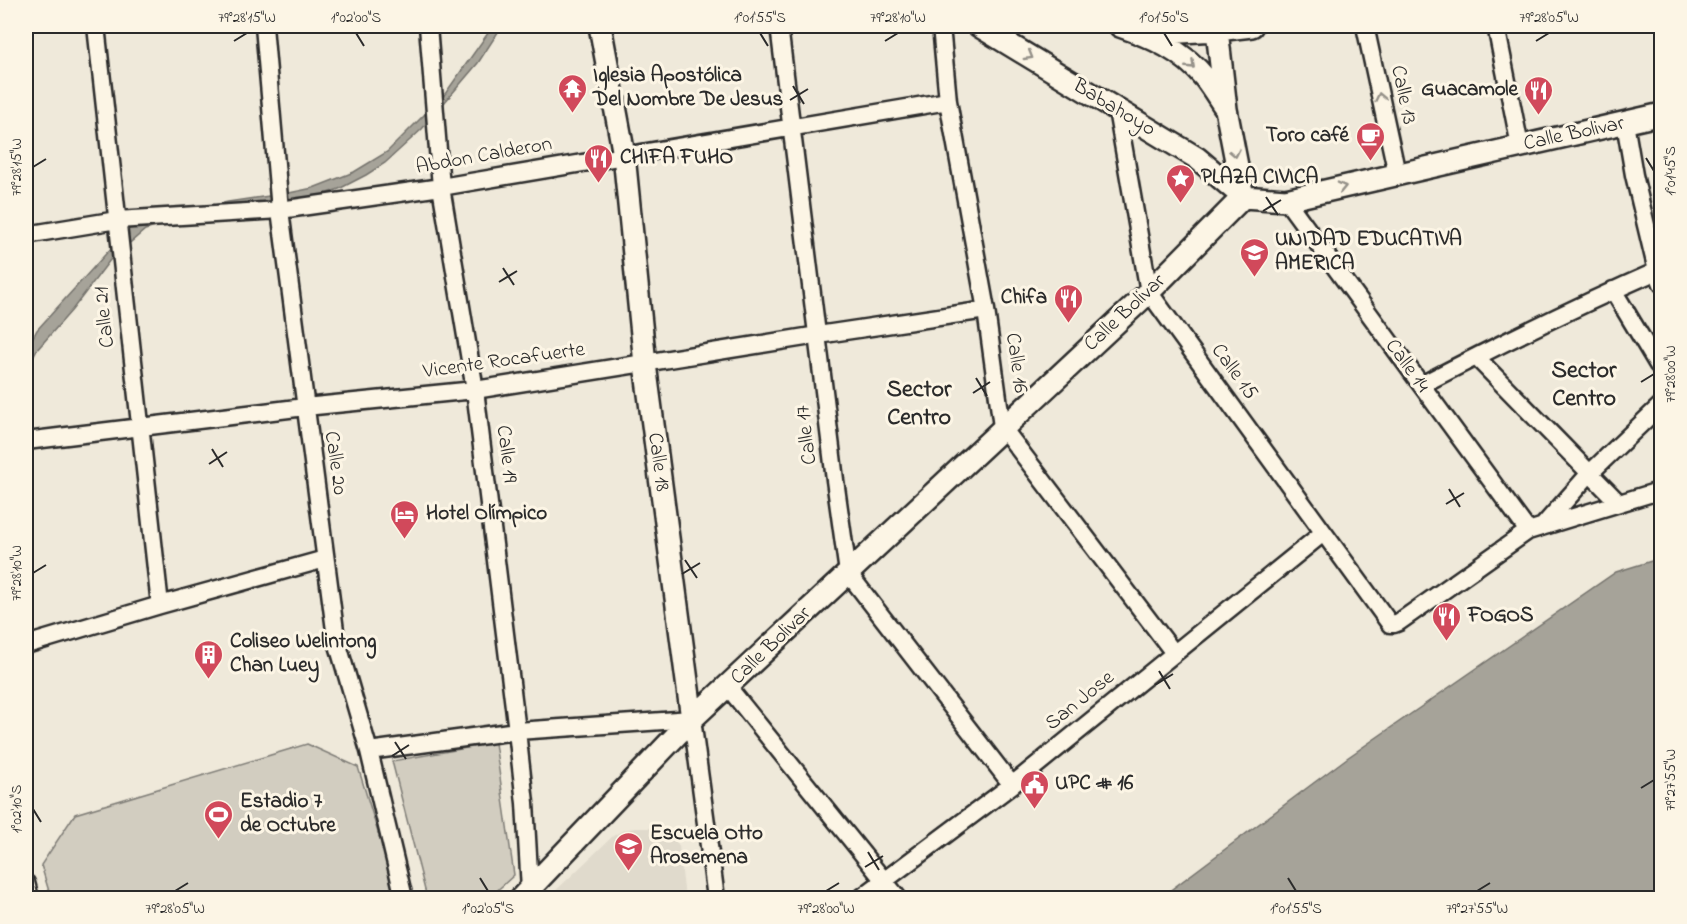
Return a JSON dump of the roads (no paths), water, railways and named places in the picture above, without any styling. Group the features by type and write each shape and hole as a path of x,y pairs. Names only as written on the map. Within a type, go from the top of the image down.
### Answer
{"main road":[{"name":"Calle 18","path":"600,26 624,155 645,364 692,720"},
{"name":"Babahoyo","path":"979,26 1197,158 1243,197"},
{"path":"1120,26 1144,34 1190,62 1226,109"},
{"path":"1144,34 1252,26"},
{"path":"1216,28 1226,109 1243,197"},
{"name":"Calle Bolivar","path":"526,894 692,720 1149,291 1243,197 1286,200 1662,114"}],"street":[{"name":"Calle 21","path":"96,26 160,604"},
{"name":"Calle 20","path":"264,26 280,210 336,638 369,751 404,898"},
{"name":"Calle 19","path":"428,26 441,187 475,390 517,731 525,803 526,894"},
{"name":"Calle 17","path":"779,26 848,573 1012,784"},
{"name":"Calle 16","path":"941,26 948,101 986,310 1002,428 1174,653"},
{"name":"Calle 13","path":"1365,26 1397,174"},
{"path":"1496,26 1520,146"},
{"name":"Abdon Calderon","path":"26,235 117,220 280,210 441,187 948,101"},
{"name":"Calle 15","path":"1117,110 1149,291 1390,624 1394,624 1535,529"},
{"path":"1421,386 1613,290 1659,277 1634,176 1625,123"},
{"name":"Calle 14","path":"1286,200 1421,386 1535,529"},
{"path":"1613,290 1658,365 1662,362"},
{"name":"Vicente Rocafuerte","path":"26,441 305,407 475,390 986,310"},
{"path":"1476,357 1619,503"},
{"path":"1535,529 1662,404"},
{"path":"1535,529 1662,490"},
{"name":"San Jose","path":"861,898 1012,784 1323,533"},
{"path":"26,645 160,604 325,559"},
{"path":"728,687 898,898"},
{"path":"369,751 517,731 692,720"},
{"name":"Calle 18","path":"692,720 716,898"},
{"path":"26,883 30,898"}],"place":[{"name":"Iglesia Apostólica Del Nombre De Jesus","path":"572,114"},
{"name":"Guacamole","path":"1539,116"},
{"name":"Toro café","path":"1370,162"},
{"name":"CHIFA FUHO","path":"599,184"},
{"name":"PLAZA CIVICA","path":"1180,204"},
{"name":"UNIDAD EDUCATIVA AMERICA","path":"1254,278"},
{"name":"Chifa","path":"1068,324"},
{"name":"Hotel Olímpico","path":"405,540"},
{"name":"FOGOS","path":"1447,642"},
{"name":"Coliseo Welintong Chan Luey","path":"209,680"},
{"name":"UPC # 16","path":"1034,810"},
{"name":"Estadio 7 de Octubre","path":"219,840"},
{"name":"Escuela Otto Arosemena","path":"629,872"}],"district":[{"name":"Sector Centro","path":"1584,385"},
{"name":"Sector Centro","path":"919,404"}]}
